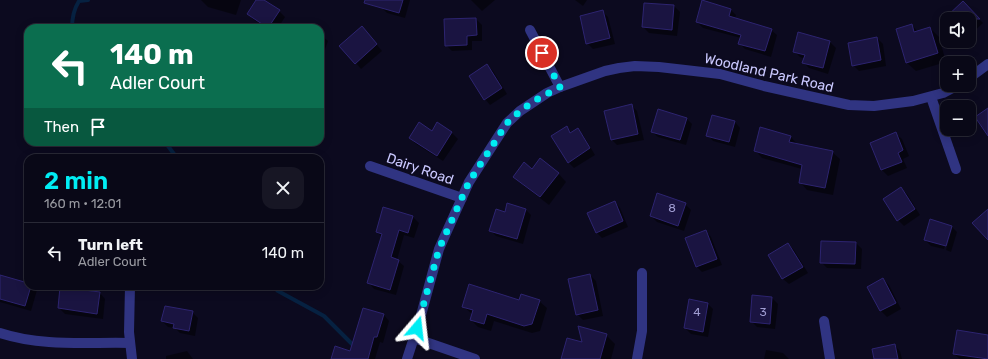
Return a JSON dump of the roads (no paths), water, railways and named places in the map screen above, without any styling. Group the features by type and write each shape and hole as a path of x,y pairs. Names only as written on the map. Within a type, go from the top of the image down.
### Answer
{"street":[{"path":"530,30 560,87"},
{"path":"976,73 988,64"},
{"name":"Woodland Park Road","path":"407,359 439,249 469,182 507,123 534,101 560,87 619,68 636,66 720,74 764,86 849,105 893,105 931,97 946,92"},
{"path":"931,97 956,169"},
{"name":"Dairy Road","path":"370,166 462,198"},
{"path":"637,359 642,331 642,273"},
{"path":"130,290 129,332 132,359"},
{"path":"824,321 830,359"},
{"path":"0,333 16,338 61,344 130,343"},
{"path":"414,338 475,359"}],"waterway":[{"path":"72,24 79,1 88,0"},
{"path":"168,146 174,154"},
{"path":"277,290 324,316 355,347"}]}
